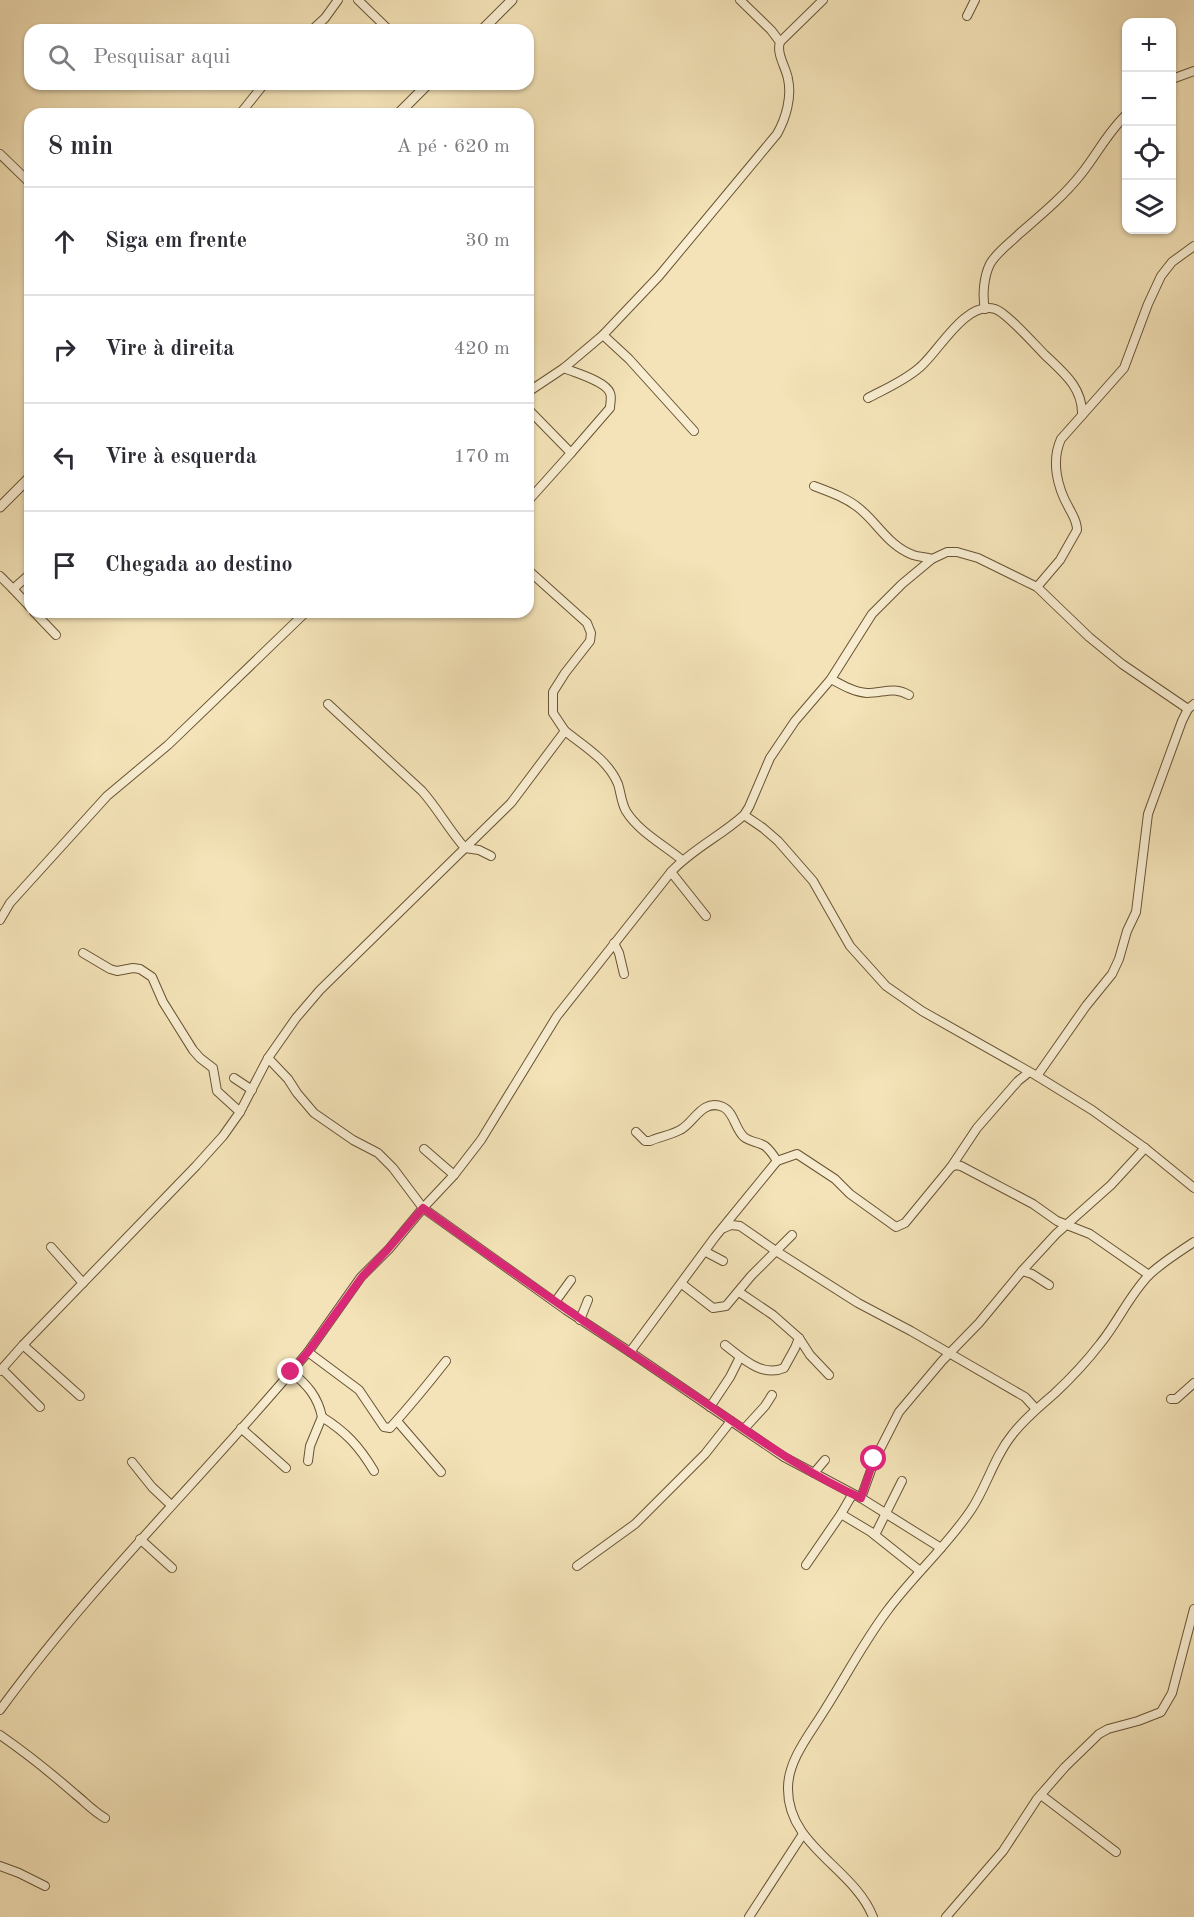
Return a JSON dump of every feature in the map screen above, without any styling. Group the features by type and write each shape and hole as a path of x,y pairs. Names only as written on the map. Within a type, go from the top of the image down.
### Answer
{"street":[{"path":"318,24 338,0"},
{"path":"358,0 383,24"},
{"path":"488,24 512,0"},
{"path":"534,388 564,368 603,336 659,276 777,134 785,117 789,93 788,79 780,53 780,42 740,0"},
{"path":"780,42 823,0"},
{"path":"967,16 975,0"},
{"path":"1176,78 1194,71"},
{"path":"245,108 259,90"},
{"path":"404,108 422,90"},
{"path":"985,309 983,300 987,271 993,260 1059,200 1122,119"},
{"path":"0,154 24,174"},
{"path":"1037,588 1060,560 1077,530 1074,517 1064,499 1055,464 1061,439 1124,368 1161,276 1172,262 1194,246"},
{"path":"868,398 906,378 921,367 936,352 951,330 975,312 995,309 1036,345 1067,378 1080,394 1082,415"},
{"path":"603,336 629,359 694,431"},
{"path":"534,494 610,408 610,393 602,384 564,368"},
{"path":"534,415 571,453"},
{"path":"0,507 24,483"},
{"path":"814,486 831,492 858,507 890,541 915,556 932,559"},
{"path":"0,1710 78,1610 291,1372 362,1277 454,1175 480,1140 557,1016 670,873 682,860 744,815 770,758 795,721 831,678 872,614 932,559 946,552 957,552 978,558 1037,588 1089,637 1122,664 1191,707 1182,721 1148,814 1136,912 1127,931 1119,959 1112,974 1032,1075 1018,1081 977,1128 951,1167 905,1223 896,1227 850,1194 835,1179 797,1154 777,1161 630,1352"},
{"path":"915,556 919,569"},
{"path":"534,575 579,615 590,628 590,641 553,692 553,713 566,731 601,759 611,772 626,810 639,826 682,860"},
{"path":"0,576 24,601"},
{"path":"13,589 24,579"},
{"path":"40,618 56,635"},
{"path":"0,920 10,903 106,796 168,745 300,618"},
{"path":"831,678 846,687 861,692 894,689 909,695"},
{"path":"328,704 422,791 465,848 479,850 491,856"},
{"path":"40,1407 1,1370 223,1136 240,1112 268,1058 296,1018 329,979 511,802 566,731"},
{"path":"744,815 778,841 813,881 850,946 886,986 922,1011 1092,1110 1145,1148 1194,1188"},
{"path":"670,873 705,915"},
{"path":"614,943 624,974"},
{"path":"83,953 110,969 117,971 140,969 152,977 163,1002 193,1050 213,1068 217,1091 240,1112"},
{"path":"268,1058 288,1079 314,1113 353,1140 378,1153 393,1168 423,1208 580,1320 784,1456 861,1498 941,1548"},
{"path":"234,1078 252,1090"},
{"path":"636,1132 645,1141 650,1141 685,1128 702,1110 714,1106 723,1107 730,1113 742,1135 764,1146 777,1161"},
{"path":"861,1498 874,1459 899,1412 1022,1271 1067,1224 1112,1185 1145,1148"},
{"path":"424,1149 454,1175"},
{"path":"951,1167 956,1165 967,1169 1033,1204 1057,1221 1096,1238 1149,1275"},
{"path":"738,1211 740,1226"},
{"path":"724,1228 731,1225 740,1226 858,1304 974,1366 1025,1397 1036,1408"},
{"path":"682,1284 714,1308 726,1306 792,1235"},
{"path":"873,1917 858,1891 809,1842 792,1812 788,1792 790,1774 799,1751 887,1610 972,1509 1010,1436 1036,1408 1061,1387 1100,1344 1149,1275 1194,1242"},
{"path":"51,1247 83,1282"},
{"path":"706,1252 723,1261"},
{"path":"1022,1271 1032,1274 1049,1285"},
{"path":"555,1302 571,1280"},
{"path":"739,1292 773,1315 799,1338 810,1355 829,1375"},
{"path":"580,1320 588,1300"},
{"path":"724,1345 766,1371 778,1370 783,1368 789,1359 799,1338"},
{"path":"23,1345 80,1396"},
{"path":"937,1347 942,1361"},
{"path":"308,1352 358,1390 384,1427 390,1428 446,1361"},
{"path":"710,1407 740,1357"},
{"path":"291,1372 303,1381 316,1398 322,1417 347,1434 364,1453 374,1471"},
{"path":"1171,1399 1176,1399 1194,1383"},
{"path":"744,1429 772,1395"},
{"path":"308,1461 310,1446 322,1417"},
{"path":"397,1421 441,1472"},
{"path":"577,1566 635,1524 705,1454 731,1421"},
{"path":"242,1428 286,1468"},
{"path":"814,1473 825,1460"},
{"path":"132,1462 171,1505"},
{"path":"875,1535 902,1481"},
{"path":"806,1565 842,1514 852,1495"},
{"path":"842,1514 875,1535 920,1571"},
{"path":"140,1539 172,1568"},
{"path":"946,1917 1003,1851 1041,1795 1065,1767 1099,1734 1161,1712 1173,1693 1191,1631 1194,1609"},
{"path":"0,1736 42,1766 89,1808 105,1818"},
{"path":"1041,1795 1116,1852"},
{"path":"749,1917 803,1834"},
{"path":"0,1866 45,1886"}],"route":[{"path":"291,1372 362,1277 423,1208 566,1310 803,1468 861,1498 874,1459"}]}
